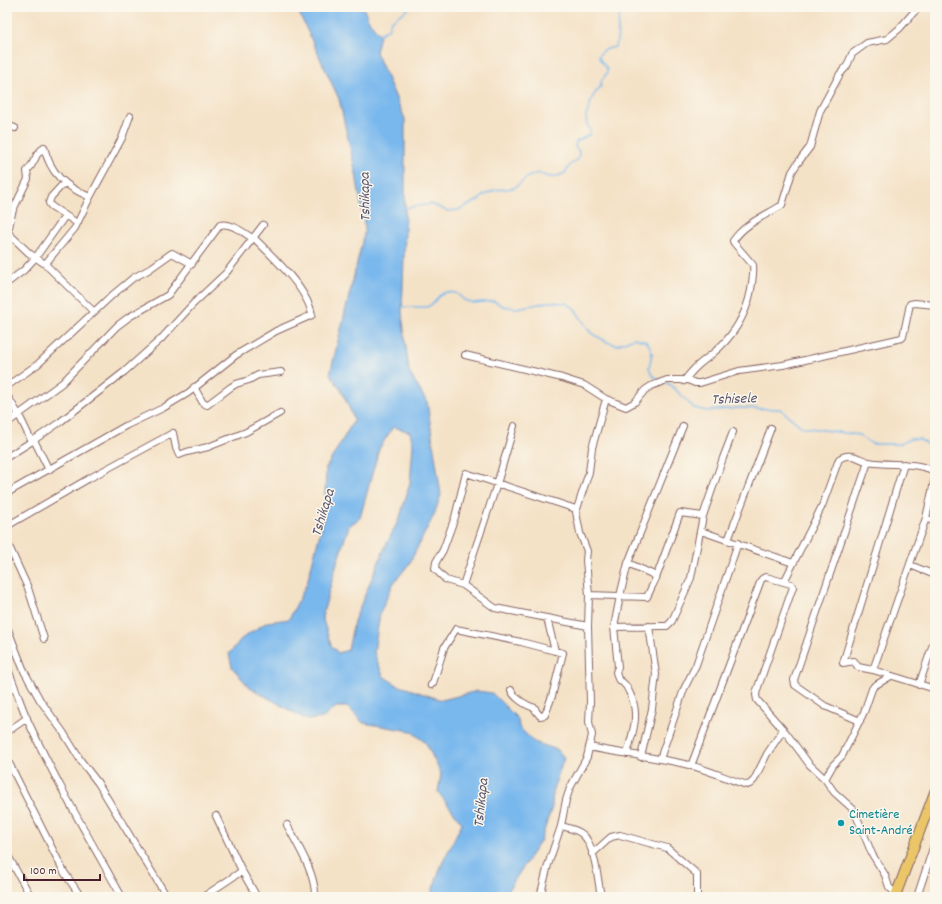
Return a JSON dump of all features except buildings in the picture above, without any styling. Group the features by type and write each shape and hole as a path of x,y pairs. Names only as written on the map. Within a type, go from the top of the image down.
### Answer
{"highway":[{"path":"896,896 935,791"}],"street":[{"path":"684,381 698,364 711,354 737,327 748,304 754,265 733,241 742,230 755,220 782,205 792,172 810,147 820,111 852,54 867,43 887,39 920,7"},
{"path":"45,264 70,236 122,138 130,116"},
{"path":"7,125 15,128"},
{"path":"90,197 79,193 64,183 50,164 44,146 36,157 33,165 27,171 28,179 11,215 10,227 7,232 29,253 45,264 94,312"},
{"path":"64,183 49,200 51,206 77,223"},
{"path":"7,283 24,270 36,257 65,216"},
{"path":"7,423 62,383 117,326 129,317 168,295 222,224 226,224 253,238 270,254 296,284 308,300 311,307 312,315 276,332 236,355 188,393 163,408 127,425 7,493"},
{"path":"7,457 34,440 124,372 161,339 193,304 226,273 263,225"},
{"path":"7,386 38,364 133,278 148,270 172,253 192,264"},
{"path":"466,355 562,378 584,386 606,399 626,407 635,402 645,390 651,386 667,380 688,380 695,383 700,383 739,371 783,365 902,338 910,304 935,305"},
{"path":"194,387 204,403 207,405 231,387 242,382 258,376 281,372"},
{"path":"7,395 31,440 34,440 49,470"},
{"path":"540,897 548,865 561,826 566,800 570,788 582,767 592,735 589,722 589,595 586,560 587,551 580,533 576,509 589,472 592,448 606,399"},
{"path":"7,526 173,433 179,456 187,452 208,447 246,432 280,413"},
{"path":"463,585 497,484 514,426"},
{"path":"627,754 636,711 625,684 618,679 616,672 618,666 614,627 628,564 683,426"},
{"path":"728,540 771,428"},
{"path":"614,627 667,626 672,621 691,578 703,516 733,432"},
{"path":"784,582 822,506 839,459 851,456 868,462 904,464 934,471 935,478 926,518 873,670"},
{"path":"860,721 825,706 795,685 794,680 868,462"},
{"path":"904,464 843,663 854,661 858,667 873,670 935,689"},
{"path":"576,509 497,484 468,472 465,474 455,516 443,550 436,562 435,569 446,580 463,585 495,608 588,626"},
{"path":"589,595 647,597 656,578 680,513 703,516"},
{"path":"926,518 935,522"},
{"path":"700,531 793,563"},
{"path":"7,542 28,588 44,639"},
{"path":"660,759 684,689 696,665 738,543"},
{"path":"628,564 654,575 656,578"},
{"path":"910,565 935,575"},
{"path":"691,766 762,578 766,577 791,584 793,587 756,695 757,700 783,730 809,764 825,780 834,792 854,810 872,854 885,875 889,887 896,896"},
{"path":"547,618 554,651"},
{"path":"640,757 652,709 656,674 649,626"},
{"path":"7,627 24,671 40,700 63,732 81,761 98,783 167,897"},
{"path":"431,685 433,683 444,648 456,629 521,642 563,653 552,696 545,715 540,716 536,711 536,708 529,706 513,694 511,690"},
{"path":"919,685 935,638"},
{"path":"7,667 27,718 84,831 122,897"},
{"path":"825,780 833,765 842,756 860,721 874,686 891,676"},
{"path":"7,732 27,718"},
{"path":"589,747 640,757 660,759 691,766 747,785 754,780 767,754 783,730"},
{"path":"7,760 64,872 81,897"},
{"path":"216,816 242,871 257,897"},
{"path":"287,825 308,867 315,891 315,897"},
{"path":"561,826 575,829 582,834 591,847 601,897"},
{"path":"592,854 611,837 620,835 667,848 697,874 697,897"},
{"path":"917,897 935,842"},
{"path":"7,854 31,897"},
{"path":"203,897 242,871"}],"water":[{"name":"Tshikapa","path":"298,7 363,7 369,21 380,35 376,52 405,119 405,231 402,312 409,372 427,402 441,495 434,515 409,564 393,584 380,613 374,652 383,676 397,685 442,700 477,691 492,693 518,719 519,727 534,742 558,750 564,758 553,790 552,807 541,840 508,890 501,897 430,897 441,866 462,823 438,792 441,774 426,743 411,731 363,723 348,707 336,707 323,718 307,720 249,687 232,667 229,654 241,639 267,622 289,619 307,583 324,518 326,468 354,420 343,393 330,374 365,230 356,174 339,99 300,15","holes":["393,427 410,432 413,445 410,483 400,517 385,547 354,621 348,650 338,653 331,645 322,617 349,526 360,518 379,449"]}],"waterway":[{"path":"378,35 388,29 391,21 411,7"},
{"path":"405,208 431,204 448,211 458,210 495,190 514,188 528,177 539,173 548,177 555,177 565,173 570,165 578,159 579,151 575,147 576,142 590,134 586,116 593,96 601,86 601,81 607,73 607,69 599,58 599,55 604,50 615,47 617,42 619,16 626,7"},
{"name":"Tshisele","path":"402,307 427,307 446,292 456,293 464,300 473,303 494,301 503,306 516,308 550,302 566,303 574,308 591,333 607,342 617,345 634,338 645,341 649,345 652,353 649,368 653,376 660,380"},
{"name":"Tshisele","path":"667,383 671,385 694,408 707,411 738,408 780,409 802,427 859,435 872,444 900,444 910,439 919,439 933,448 935,446"}],"place":[{"name":"Cimetière Saint-André","path":"841,823"}]}
